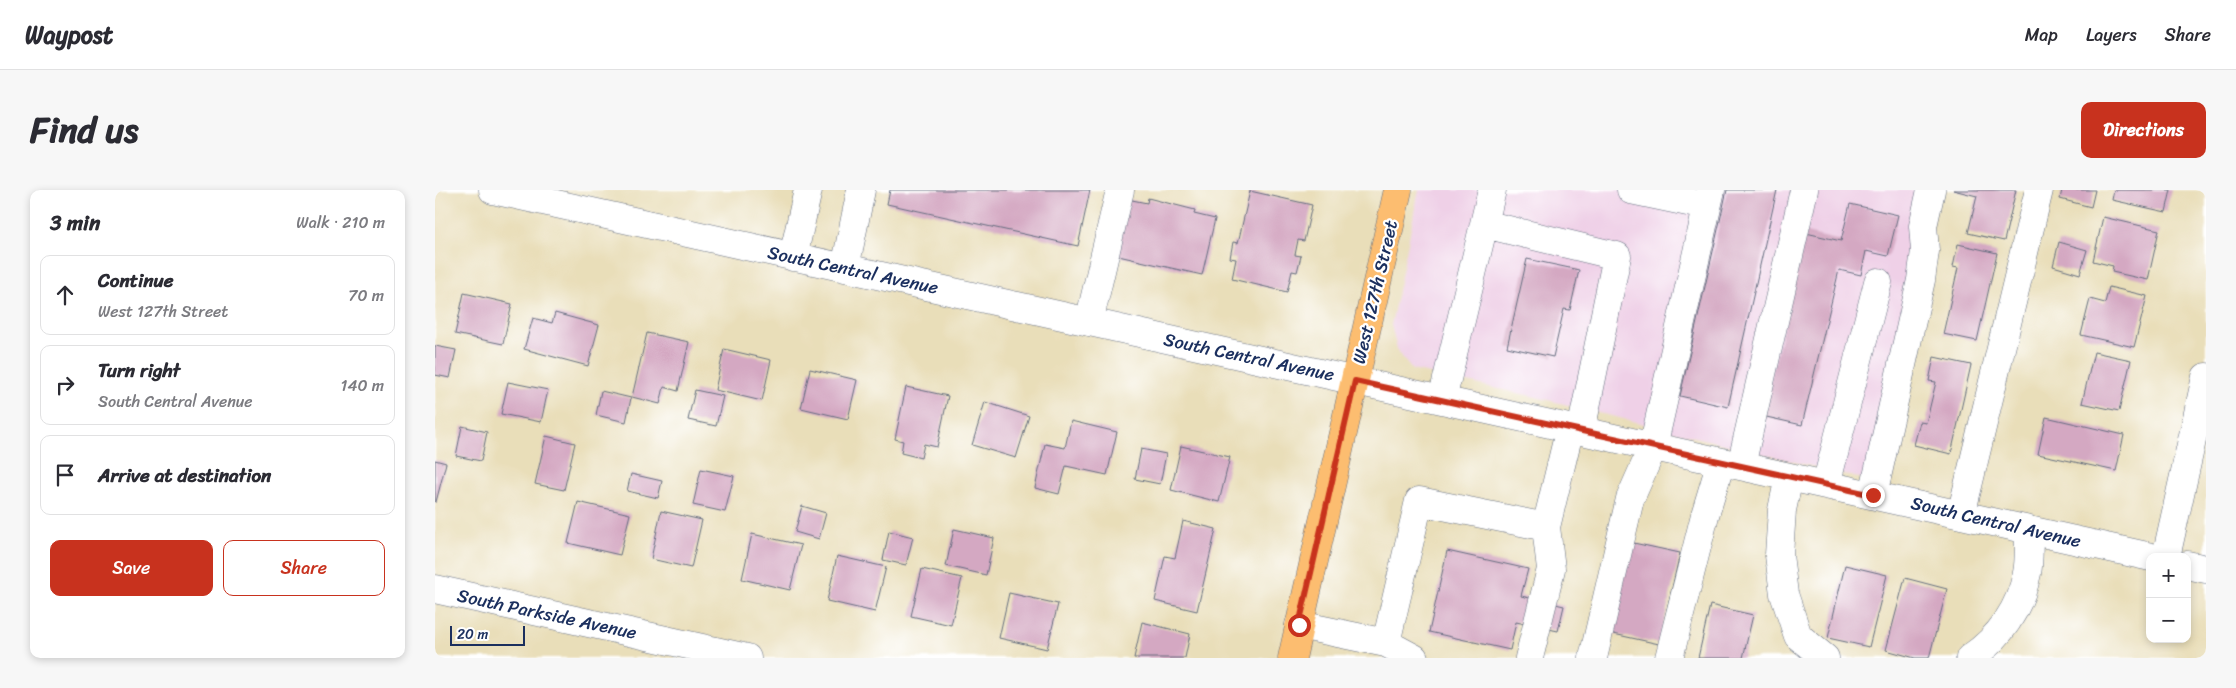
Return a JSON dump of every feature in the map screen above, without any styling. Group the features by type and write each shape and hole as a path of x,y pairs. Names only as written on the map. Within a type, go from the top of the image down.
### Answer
{"main road":[{"name":"West 127th Street","path":"1291,658 1398,190"}],"street":[{"name":"South Central Avenue","path":"493,190 523,193 845,268 2146,556"},
{"path":"793,256 807,190"},
{"path":"845,268 861,190"},
{"path":"1089,322 1119,190"},
{"path":"1442,400 1492,190"},
{"path":"1593,658 1630,498 1653,447 1709,198 1631,190"},
{"path":"1669,658 1705,515 1731,464 1804,190"},
{"path":"1873,495 1921,280 1925,251 1923,226 1931,190"},
{"path":"1961,515 2039,190"},
{"path":"1484,224 1617,256 1576,430 1546,526 1551,569 1529,658"},
{"path":"1826,485 1878,282"},
{"path":"2167,553 2206,377"},
{"path":"1789,477 1782,510 1779,554 1784,594 1798,636 1825,658"},
{"path":"1385,643 1419,501 1546,526"},
{"path":"1970,658 1988,646 2014,612 2027,572 2029,530"},
{"path":"2191,566 2206,569"},
{"name":"South Parkside Avenue","path":"435,589 747,658"},
{"path":"1299,625 1385,643 1414,658"}],"shaded area":[{"path":"1419,190 1923,190 1915,277 1871,481 1536,397 1412,370 1398,352 1391,325"}],"building":[{"path":"890,190 1090,190 1078,246 887,204"},
{"path":"1727,190 1777,190 1728,407 1680,396"},
{"path":"1953,190 2016,190 2004,241 1968,233 1977,196"},
{"path":"2062,190 2095,190 2091,207 2060,199"},
{"path":"2114,190 2171,190 2166,212 2112,200"},
{"path":"1250,191 1312,205 1304,241 1298,240 1295,255 1301,256 1297,272 1292,271 1287,292 1232,279 1236,259 1230,258 1233,242 1238,243"},
{"path":"1148,198 1195,210 1194,214 1215,219 1202,275 1114,255 1127,199 1147,203"},
{"path":"1850,204 1898,215 1888,256 1866,251 1861,275 1839,270 1802,425 1762,416 1806,233 1841,241"},
{"path":"2103,217 2159,230 2148,280 2112,272 2113,266 2093,261"},
{"path":"2059,242 2087,250 2080,274 2053,266"},
{"path":"1958,244 1997,253 1977,341 1943,334 1958,268 1953,267"},
{"path":"1527,259 1579,270 1570,310 1564,309 1553,357 1507,347"},
{"path":"2109,287 2147,296 2134,347 2081,335 2090,299 2105,303"},
{"path":"464,293 512,304 503,344 455,334"},
{"path":"555,313 599,325 588,366 524,349 533,318 552,323"},
{"path":"647,333 689,342 678,391 664,387 660,404 632,397"},
{"path":"435,346 456,350 450,378 435,375"},
{"path":"724,349 771,360 762,401 715,390"},
{"path":"2094,352 2131,360 2119,411 2082,403"},
{"path":"1934,357 1971,365 1951,454 1914,445 1920,422 1926,423 1936,382 1929,381"},
{"path":"810,369 857,380 848,419 801,408"},
{"path":"508,382 548,390 541,422 501,414"},
{"path":"906,387 948,396 937,447 924,444 921,458 901,453 903,441 895,439"},
{"path":"695,390 723,396 716,426 688,420"},
{"path":"601,391 631,398 626,422 596,415"},
{"path":"985,402 1029,416 1016,458 972,445"},
{"path":"2046,417 2124,435 2116,471 2038,454"},
{"path":"1071,421 1117,432 1107,475 1066,466 1059,494 1035,488 1045,444 1065,448"},
{"path":"462,426 487,432 481,461 456,456"},
{"path":"546,436 575,443 564,490 535,484"},
{"path":"1181,446 1230,457 1219,502 1171,490"},
{"path":"1141,449 1166,454 1160,484 1135,479"},
{"path":"435,460 446,463 436,502 435,502"},
{"path":"701,469 734,476 725,512 693,505"},
{"path":"631,474 662,481 658,498 627,491"},
{"path":"578,502 630,514 620,555 568,543"},
{"path":"802,506 826,513 819,539 795,532"},
{"path":"661,511 702,520 691,568 651,559"},
{"path":"1183,521 1216,529 1197,611 1155,601 1165,556 1175,558"},
{"path":"954,529 994,538 986,575 946,566"},
{"path":"889,531 913,537 906,565 883,560"},
{"path":"752,534 801,545 790,590 742,579"},
{"path":"1629,542 1680,553 1659,644 1609,633"},
{"path":"1447,551 1528,569 1521,596 1564,606 1558,631 1516,622 1510,650 1429,632"},
{"path":"837,556 886,567 875,612 827,601"},
{"path":"1845,565 1887,575 1869,647 1828,638"},
{"path":"922,569 962,578 951,625 911,616"},
{"path":"1905,578 1947,589 1929,658 1915,658 1886,650"},
{"path":"1009,593 1058,604 1047,649 999,638"},
{"path":"1710,605 1753,615 1743,658 1698,658"},
{"path":"1142,622 1190,634 1185,658 1134,658"}],"route":[{"path":"1299,625 1355,381 1873,495"}]}
